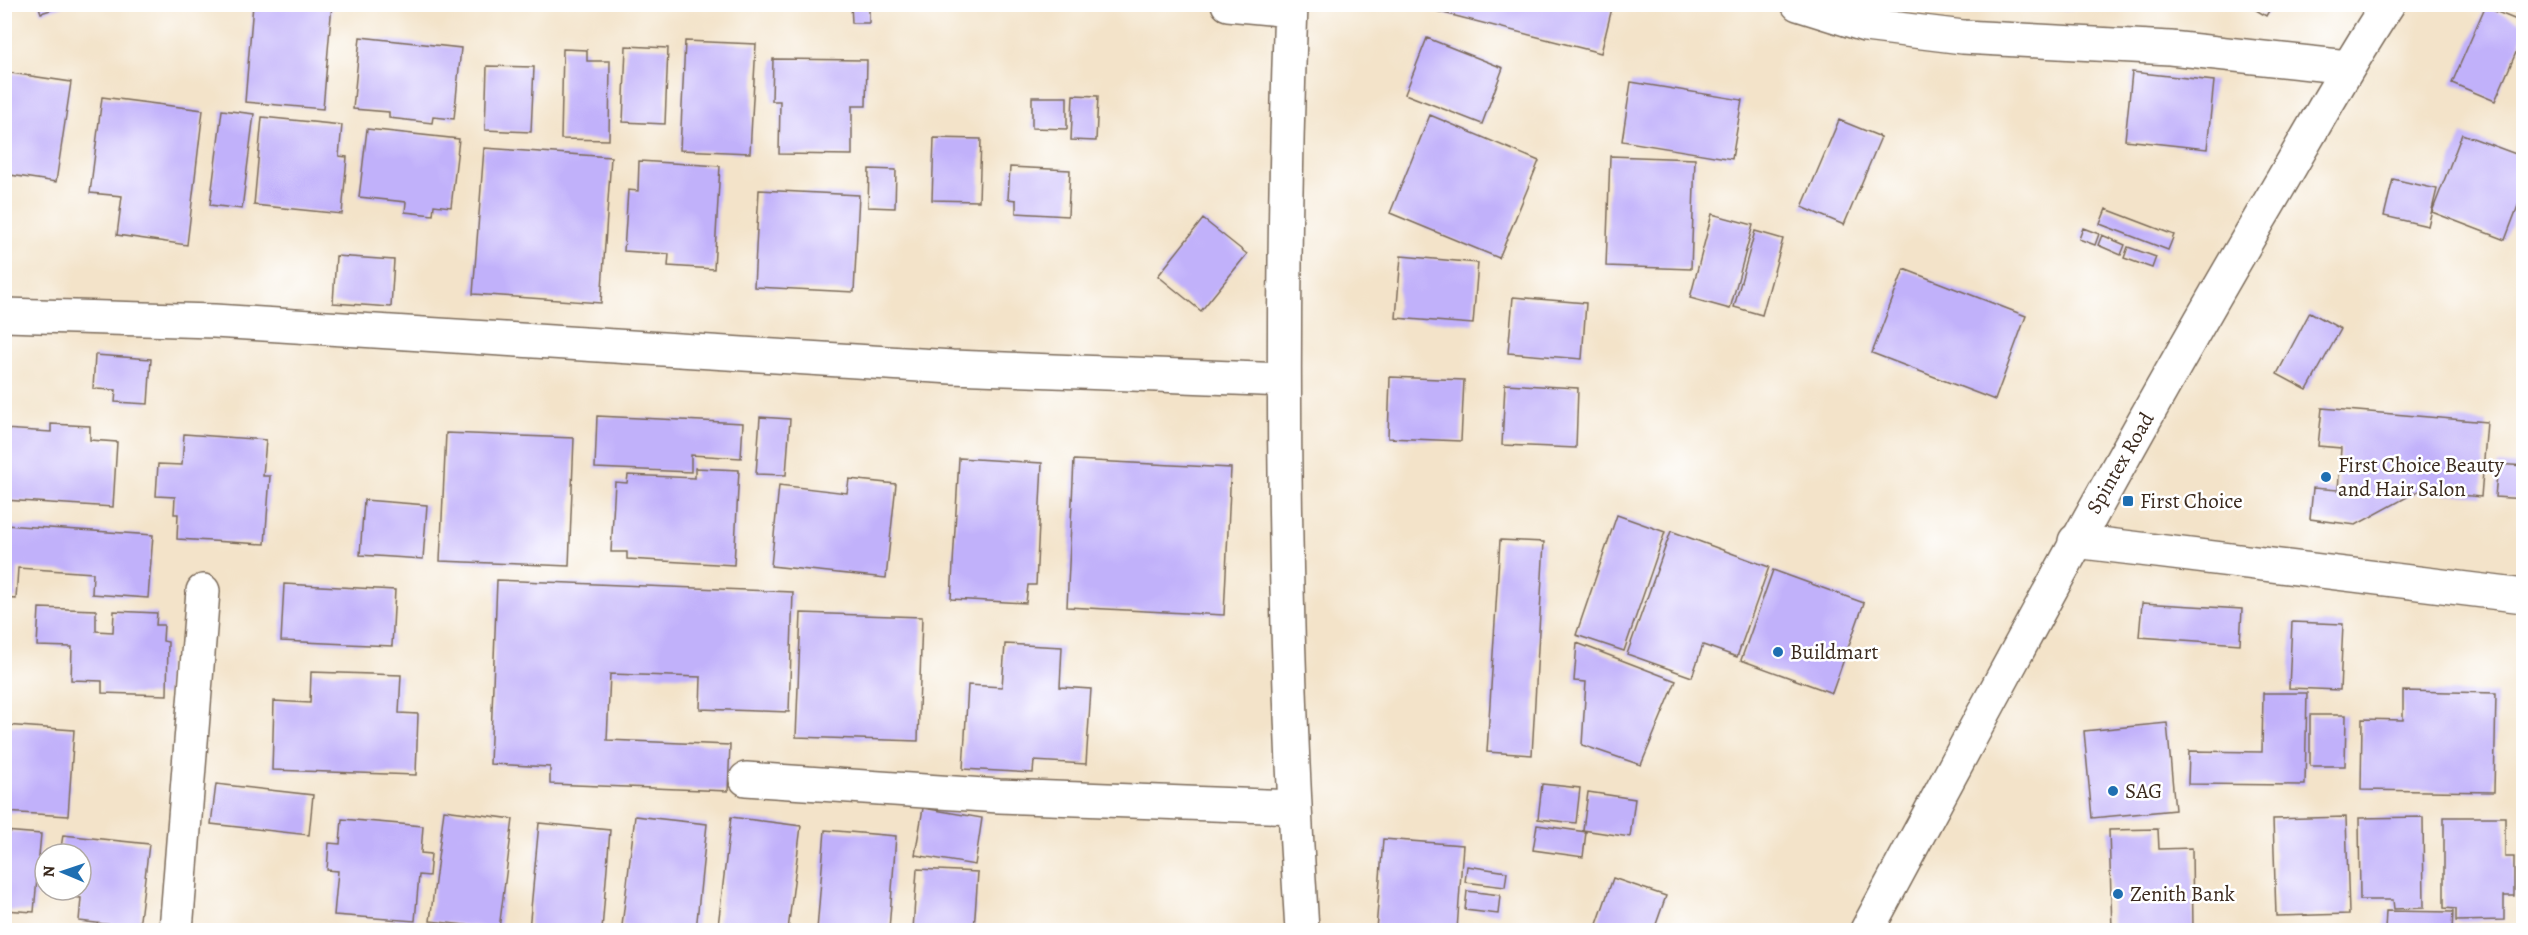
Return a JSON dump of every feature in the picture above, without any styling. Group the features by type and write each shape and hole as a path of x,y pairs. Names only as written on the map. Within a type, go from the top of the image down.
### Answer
{"street":[{"path":"1228,4 1291,7 1284,380 1294,807 1302,930"},
{"path":"1798,4 1865,25 1963,37 2170,48 2348,67"},
{"name":"Spintex Road","path":"1868,930 2075,541 2348,67 2388,4"},
{"path":"4,315 214,321 952,367 1284,380"},
{"path":"2075,541 2523,596"},
{"path":"176,930 203,591"},
{"path":"746,780 999,796 1294,807"}],"building":[{"path":"38,4 66,4 66,5 41,13"},
{"path":"253,4 332,4 323,109 245,102"},
{"path":"851,4 869,4 869,23 852,23"},
{"path":"1408,4 1613,4 1601,53"},
{"path":"2040,4 2072,4 2072,10 2039,9"},
{"path":"2246,4 2273,4 2266,16"},
{"path":"2485,7 2524,23 2524,34 2495,101 2452,83"},
{"path":"360,37 461,48 454,119 433,117 432,123 389,118 389,112 353,109"},
{"path":"1427,38 1503,68 1482,124 1405,94"},
{"path":"685,41 756,44 750,153 680,150"},
{"path":"626,46 668,48 665,124 623,122"},
{"path":"563,49 587,50 587,61 610,61 609,140 561,139"},
{"path":"773,59 867,60 866,106 852,106 852,155 779,154 780,101 772,101"},
{"path":"487,66 534,67 531,132 485,130"},
{"path":"4,72 71,82 56,182 4,174"},
{"path":"2132,72 2214,81 2207,149 2125,140"},
{"path":"1631,82 1742,100 1732,159 1622,141"},
{"path":"1073,95 1098,96 1096,141 1071,140"},
{"path":"102,97 203,110 187,245 117,235 122,196 90,193"},
{"path":"1032,97 1067,97 1067,129 1032,128"},
{"path":"222,110 254,114 242,209 210,205"},
{"path":"1430,115 1539,161 1499,258 1390,213"},
{"path":"262,117 342,125 339,156 347,157 342,214 254,205"},
{"path":"1839,120 1881,137 1844,225 1802,207"},
{"path":"367,129 459,139 451,207 434,205 433,215 405,212 406,202 359,197"},
{"path":"2462,134 2524,157 2524,190 2505,240 2432,212"},
{"path":"934,138 981,139 979,201 932,200"},
{"path":"484,148 611,157 601,303 473,294"},
{"path":"1610,156 1695,159 1691,269 1606,266"},
{"path":"639,161 720,166 714,269 668,266 669,254 624,251 628,190 638,191"},
{"path":"1010,167 1070,170 1068,216 1016,213 1016,200 1008,199"},
{"path":"869,169 896,170 895,208 868,207"},
{"path":"2393,179 2437,189 2428,226 2384,216"},
{"path":"759,190 859,195 854,292 754,287"},
{"path":"2106,209 2174,235 2168,250 2100,224"},
{"path":"1712,214 1753,225 1730,309 1690,298"},
{"path":"1203,219 1247,254 1201,311 1158,276"},
{"path":"2083,228 2099,234 2095,245 2079,239"},
{"path":"1755,231 1783,239 1762,315 1734,307"},
{"path":"2102,235 2125,245 2121,255 2098,245"},
{"path":"2128,247 2156,257 2152,268 2124,258"},
{"path":"336,256 394,260 391,307 333,303"},
{"path":"1401,256 1478,263 1473,324 1396,318"},
{"path":"1904,269 2026,316 1995,400 1872,353"},
{"path":"1513,297 1586,303 1582,359 1508,353"},
{"path":"2310,312 2341,329 2307,390 2277,374"},
{"path":"95,355 151,359 148,404 115,402 116,390 93,389"},
{"path":"1390,377 1464,380 1461,441 1388,438"},
{"path":"1505,384 1578,388 1576,448 1502,445"},
{"path":"2322,408 2487,422 2481,497 2418,491 2356,525 2310,519 2313,488 2338,490 2341,448 2318,446"},
{"path":"597,416 743,423 741,458 691,455 691,472 595,468"},
{"path":"760,417 790,419 786,475 756,474"},
{"path":"51,424 90,426 90,440 117,442 113,507 4,500 4,429 51,432"},
{"path":"446,433 574,438 569,566 440,561"},
{"path":"184,434 266,440 263,476 270,476 265,544 177,539 178,514 174,514 175,497 156,496 158,464 182,465"},
{"path":"959,458 1042,463 1036,585 1028,585 1026,603 951,599"},
{"path":"1074,460 1231,468 1224,615 1067,607"},
{"path":"2498,464 2524,466 2524,499 2495,497"},
{"path":"695,468 739,470 734,565 627,559 627,552 611,552 615,482 627,483 628,475 695,478"},
{"path":"849,479 896,484 886,578 771,566 779,485 847,493"},
{"path":"364,500 427,505 423,559 360,555"},
{"path":"1617,515 1665,532 1624,651 1576,635"},
{"path":"4,525 153,535 148,598 92,594 93,573 18,568 16,599 4,598"},
{"path":"1671,531 1769,567 1737,657 1703,645 1692,677 1627,654"},
{"path":"1500,540 1544,542 1532,755 1487,752"},
{"path":"1773,570 1864,603 1832,693 1741,660"},
{"path":"497,580 793,592 789,712 700,709 701,677 610,674 607,740 730,745 728,791 550,784 550,767 490,764"},
{"path":"284,584 395,590 392,646 281,641"},
{"path":"2142,603 2242,609 2240,644 2139,637"},
{"path":"39,608 96,610 96,631 113,632 114,611 157,613 156,625 164,625 163,641 168,642 167,695 102,693 102,681 71,680 72,647 37,646"},
{"path":"801,613 922,617 918,741 796,737"},
{"path":"2292,622 2343,624 2340,690 2289,688"},
{"path":"1577,643 1676,681 1641,765 1582,745 1586,682 1574,681"},
{"path":"1005,644 1062,647 1060,687 1091,689 1086,764 1034,761 1033,773 963,769 968,685 1002,687"},
{"path":"311,672 401,675 399,713 418,714 416,775 272,770 274,701 310,703"},
{"path":"2403,691 2496,693 2494,792 2361,790 2362,719 2403,720"},
{"path":"2263,693 2307,693 2305,785 2188,784 2189,751 2262,752"},
{"path":"2310,715 2346,715 2345,766 2310,766"},
{"path":"2167,723 2175,810 2092,818 2084,731"},
{"path":"4,725 74,730 68,816 4,812"},
{"path":"216,784 313,795 309,835 211,824"},
{"path":"1542,784 1580,788 1576,823 1538,819"},
{"path":"1588,792 1635,799 1630,837 1583,830"},
{"path":"923,808 982,818 975,865 915,855"},
{"path":"444,810 513,819 499,929 430,921"},
{"path":"635,816 707,824 696,930 622,926"},
{"path":"731,817 801,826 788,930 753,930 718,926"},
{"path":"2346,817 2349,914 2276,916 2273,819"},
{"path":"2423,817 2424,908 2394,909 2393,900 2360,900 2359,818"},
{"path":"2444,817 2505,817 2505,857 2514,857 2514,896 2504,896 2504,920 2456,921 2456,909 2444,908"},
{"path":"342,819 423,826 421,853 431,854 429,876 419,875 415,921 334,915 338,871 327,870 329,843 340,844"},
{"path":"539,823 610,830 602,930 529,930"},
{"path":"1537,825 1586,832 1583,857 1533,850"},
{"path":"2158,829 2159,849 2192,848 2193,930 2112,930 2109,830"},
{"path":"825,830 896,836 889,930 817,930"},
{"path":"4,831 41,834 40,842 33,842 34,912 4,910"},
{"path":"63,835 149,844 139,928 79,921 81,902 93,902 93,842 62,842"},
{"path":"1383,839 1463,845 1457,930 1376,930"},
{"path":"1467,866 1507,872 1505,887 1465,882"},
{"path":"917,869 978,872 974,930 913,930"},
{"path":"1613,878 1666,896 1654,930 1595,930"},
{"path":"1467,891 1500,895 1498,914 1465,910"},
{"path":"2386,911 2453,912 2452,930 2385,930"}],"place":[{"name":"First Choice Beauty and Hair Salon","path":"2326,477"},
{"name":"First Choice","path":"2128,501"},
{"name":"Buildmart","path":"1778,652"},
{"name":"SAG","path":"2113,791"},
{"name":"Zenith Bank","path":"2118,894"}]}
